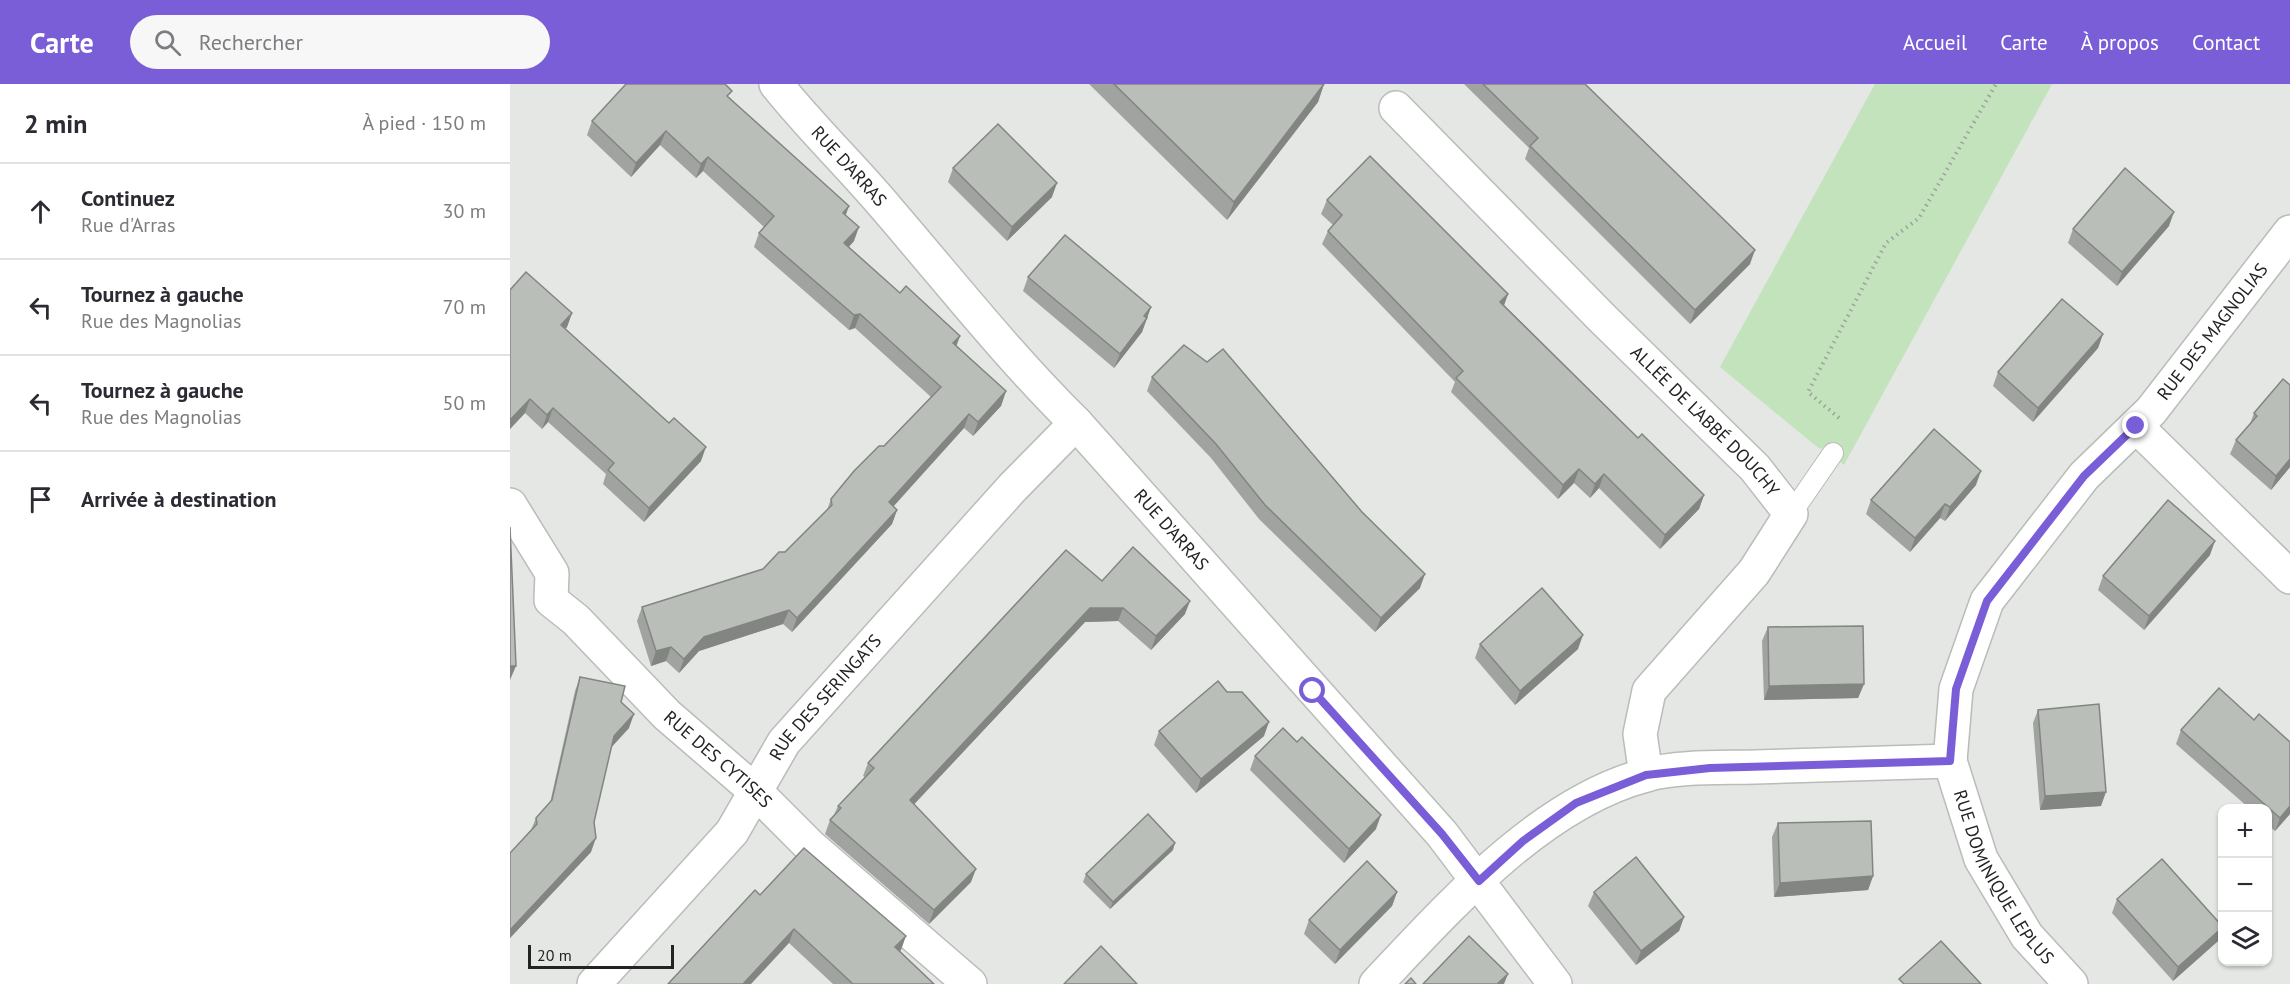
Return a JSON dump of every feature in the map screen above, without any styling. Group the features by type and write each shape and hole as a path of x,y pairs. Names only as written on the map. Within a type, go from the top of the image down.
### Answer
{"street":[{"name":"RUE D'ARRAS","path":"776,84 806,122 881,202 1046,393 1076,423 1442,834 1555,984"},
{"name":"ALLÉE DE L'ABBÉ DOUCHY","path":"1396,108 1602,318 1755,468 1791,514 1754,572 1649,691 1640,734 1646,775"},
{"name":"RUE DES MAGNOLIAS","path":"1950,761 1956,689 1987,601 2084,476 2151,411 2290,232"},
{"name":"RUE DES SERINGATS","path":"594,984 732,832 754,790 784,742 1013,487 1076,423"},
{"path":"2136,426 2290,577"},
{"name":"RUE DES CYTISES","path":"510,505 552,573 551,600 576,620 667,715 754,790 809,845 970,984"},
{"path":"1376,984 1449,907 1523,841 1576,803 1646,775 1710,768 1950,761"},
{"name":"RUE DOMINIQUE LEPLUS","path":"1950,761 1981,859 2027,936 2071,984"}],"lane":[{"path":"1791,514 1833,453"}],"path":[{"path":"1808,392 1886,243 1919,218 1996,84"}],"green space":[{"path":"1875,84 2052,84 1844,465 1823,447 1821,449 1816,446 1720,367"}],"building":[{"path":"626,84 725,84 732,91 727,96 849,206 843,213 859,227 844,243 900,293 906,286 960,336 953,343 1006,391 978,422 969,414 889,502 897,510 797,618 789,610 704,637 684,659 671,647 656,651 642,607 763,569 779,552 785,552 832,505 831,499 854,471 879,446 884,446 941,387 860,314 854,315 759,233 774,216 708,157 701,164 666,131 636,163 592,121"},
{"path":"1114,84 1324,84 1234,202"},
{"path":"1483,84 1585,84 1755,250 1695,310 1530,146 1538,138"},
{"path":"998,124 1057,183 1012,227 953,168"},
{"path":"1370,156 1508,294 1500,302 1638,438 1642,434 1704,495 1665,535 1604,474 1595,484 1579,469 1563,485 1456,378 1463,371 1328,231 1342,215 1327,200"},
{"path":"2125,168 2174,212 2122,272 2073,229"},
{"path":"1065,235 1151,307 1144,316 1147,318 1120,354 1028,277"},
{"path":"526,272 572,313 561,325 669,423 674,418 706,447 649,508 608,470 614,463 553,408 547,415 530,399 510,420 510,290"},
{"path":"2062,299 2103,334 2038,408 1998,372"},
{"path":"1184,345 1207,362 1223,349 1362,512 1425,574 1381,618 1265,505 1216,444 1152,377"},
{"path":"2283,379 2290,385 2290,459 2276,476 2236,440 2257,416 2254,413"},
{"path":"1934,429 1981,471 1950,507 1945,504 1915,538 1871,500"},
{"path":"2168,500 2215,541 2149,616 2103,576"},
{"path":"510,527 516,666 510,666"},
{"path":"1133,547 1190,601 1156,636 1123,608 1090,608 910,800 976,869 934,910 830,820 841,808 838,806 874,768 868,763 1066,550 1102,581"},
{"path":"1542,588 1583,635 1520,691 1480,644"},
{"path":"1863,626 1864,684 1769,686 1768,627"},
{"path":"580,677 625,686 621,702 634,714 614,736 594,822 596,838 510,930 510,853 537,824 536,818 552,800"},
{"path":"1218,681 1227,692 1242,692 1269,722 1201,779 1159,731"},
{"path":"2219,688 2254,720 2259,714 2290,742 2290,806 2280,818 2272,811 2272,804 2264,804 2181,730"},
{"path":"2099,704 2106,792 2045,796 2038,710"},
{"path":"1283,728 1297,742 1302,737 1381,815 1349,849 1255,756"},
{"path":"1148,814 1175,843 1113,902 1086,874"},
{"path":"1871,821 1873,876 1780,883 1778,823"},
{"path":"804,848 906,936 895,947 934,984 853,984 794,929 743,984 668,984 755,890 760,895"},
{"path":"1636,857 1684,917 1641,951 1594,892"},
{"path":"2162,859 2218,921 2218,931 2178,967 2117,899"},
{"path":"1367,861 1397,892 1340,950 1309,920"},
{"path":"1469,936 1508,974 1497,984 1423,984"},
{"path":"1941,941 1981,984 1904,984 1899,979"},
{"path":"1101,946 1137,984 1064,984"},
{"path":"1411,978 1416,984 1405,984"}],"route":[{"path":"1313,691 1442,834 1479,881 1523,841 1576,803 1646,775 1710,768 1950,761 1956,689 1987,601 2084,476 2136,426"}]}
